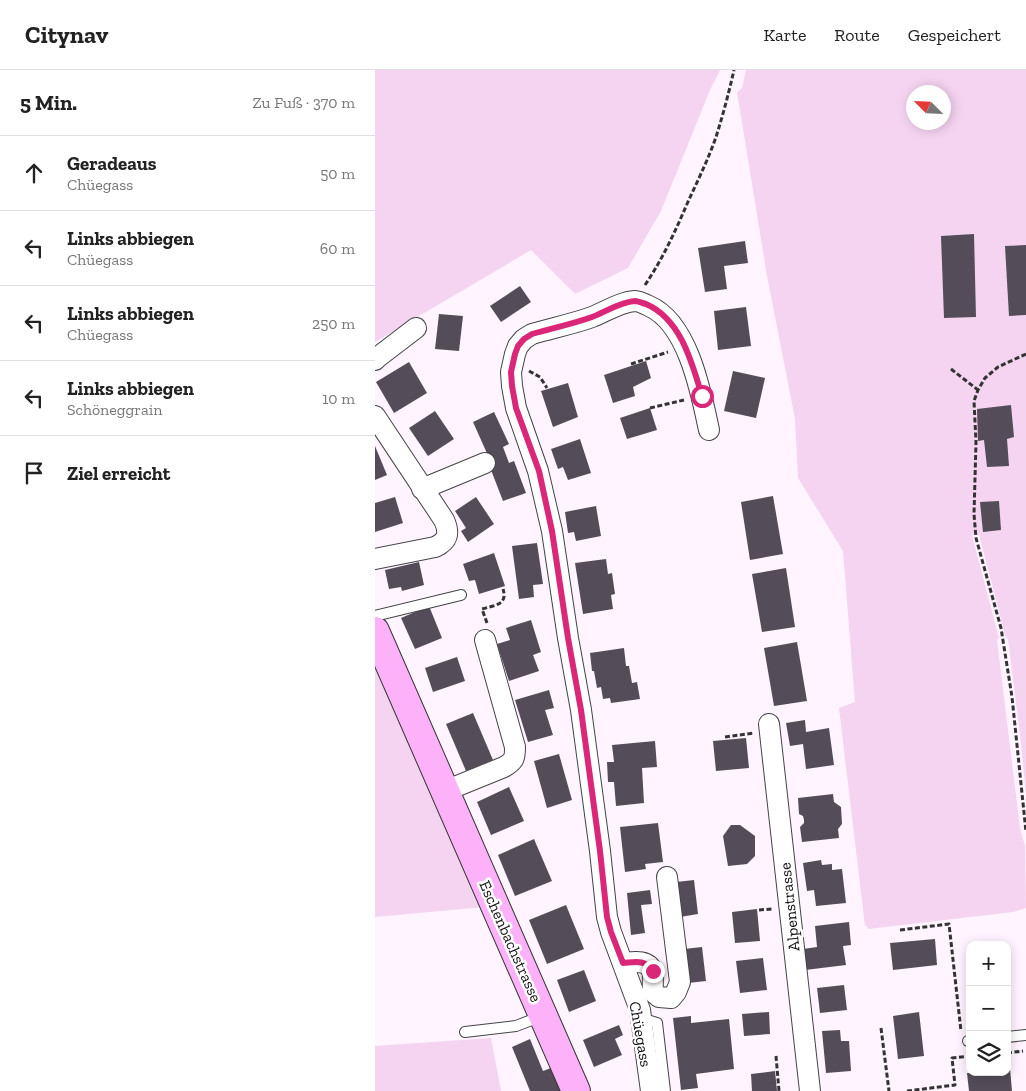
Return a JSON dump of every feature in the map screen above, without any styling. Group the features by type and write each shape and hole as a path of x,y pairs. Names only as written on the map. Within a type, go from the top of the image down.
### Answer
{"street":[{"path":"636,300 652,307 664,316 675,329 685,347 702,396 709,430"},
{"name":"Chüegass","path":"636,300 590,318 532,334 518,346 511,372 516,408 539,471 552,531 581,710 607,917 637,1002 651,1091"},
{"path":"375,360 416,328"},
{"path":"375,416 448,528 445,540 435,547 375,559"},
{"path":"423,489 485,464"},
{"name":"Eschenbachstrasse","path":"375,631 576,1091"},
{"path":"445,791 504,767 512,762 515,757 515,747 485,640"},
{"name":"Alpenstrasse","path":"766,728 810,1091"},
{"path":"623,963 639,961 649,966 653,971 653,992 659,997 671,998 676,992 679,982 667,877"}],"lane":[{"path":"375,616 461,595"},
{"path":"465,1032 516,1026 543,1015"},
{"path":"641,1021 647,1020 657,1023 665,1091"},
{"path":"1011,1037 1026,1035"}],"path":[{"path":"636,300 654,272 673,235 701,172 715,138 734,70"},
{"path":"631,364 685,347"},
{"path":"1026,354 998,367 985,378 974,401 974,514 976,538 1001,628 1012,697 1026,832"},
{"path":"512,364 535,373 547,388"},
{"path":"951,369 978,390"},
{"path":"650,408 702,396"},
{"path":"485,640 489,632 483,609 501,603 505,595 503,589"},
{"path":"725,737 766,728"},
{"path":"899,930 949,924 966,1040"},
{"path":"881,1028 889,1091"},
{"path":"1011,1052 1023,1051"},
{"path":"776,1056 779,1091"},
{"path":"907,1091 955,1085 952,1058 966,1056"}],"shaded area":[{"path":"375,70 720,70 710,90 661,211 628,268 575,294 531,250 375,342"},
{"path":"746,70 1026,70 1026,795 1008,639 1005,636 979,535 972,535 999,638 997,640 1020,828 1025,846 1026,908 1013,912 868,929 865,926 839,708 855,702 843,551 798,478 795,419 767,276 737,92 742,88"},
{"path":"375,655 485,907 375,917"},
{"path":"491,1038 501,1091 375,1091 375,1046"}],"building":[{"path":"974,234 976,317 944,318 941,236"},
{"path":"745,241 748,263 724,266 727,289 705,292 698,248"},
{"path":"1026,245 1026,315 1009,316 1005,246"},
{"path":"520,286 531,302 501,322 490,306"},
{"path":"746,307 751,346 718,350 714,311"},
{"path":"439,314 463,316 459,351 435,349"},
{"path":"646,361 651,378 633,387 635,396 613,403 604,375"},
{"path":"409,362 427,393 394,413 376,382"},
{"path":"733,371 765,378 756,418 724,411"},
{"path":"568,383 578,417 553,427 541,391"},
{"path":"1011,405 1014,437 1007,439 1009,466 987,467 984,440 978,441 977,409"},
{"path":"650,408 657,430 627,439 620,418"},
{"path":"435,411 454,439 428,456 409,428"},
{"path":"494,412 509,444 503,447 509,463 514,461 526,493 503,501 491,470 494,469 473,422"},
{"path":"580,439 591,473 568,480 563,467 558,469 551,449"},
{"path":"375,446 387,475 375,480"},
{"path":"773,496 783,554 750,560 741,502"},
{"path":"395,497 403,523 375,532 375,503"},
{"path":"476,497 494,524 468,542 461,531 466,528 455,511"},
{"path":"999,501 1001,530 983,532 980,502"},
{"path":"596,506 601,536 576,541 574,532 568,533 565,512"},
{"path":"537,543 543,584 533,585 534,597 519,599 512,546"},
{"path":"494,553 505,586 479,594 475,580 469,581 463,564"},
{"path":"606,559 608,574 612,573 615,594 611,595 613,609 583,614 575,563"},
{"path":"419,562 424,585 402,591 401,587 389,589 385,570"},
{"path":"786,568 795,627 762,632 752,574"},
{"path":"429,606 442,638 415,649 401,618"},
{"path":"531,620 541,652 533,655 539,671 509,681 497,644 510,640 506,628"},
{"path":"797,642 807,701 774,706 764,648"},
{"path":"624,648 626,666 629,666 632,683 637,682 640,699 611,703 610,698 603,699 601,687 597,688 594,671 592,671 590,653"},
{"path":"457,657 465,681 433,692 425,668"},
{"path":"549,690 554,708 545,710 553,735 528,742 515,700"},
{"path":"473,713 493,760 466,771 446,724"},
{"path":"805,720 806,732 829,728 834,765 806,769 803,744 790,746 786,723"},
{"path":"746,738 749,768 716,771 713,741"},
{"path":"655,741 657,767 642,768 644,803 616,806 614,782 608,782 607,762 614,762 612,745"},
{"path":"559,754 572,800 547,808 534,761"},
{"path":"509,787 524,821 491,835 477,802"},
{"path":"833,794 834,802 841,807 842,824 838,829 839,838 802,842 800,827 804,820 803,816 799,814 798,798"},
{"path":"658,823 663,862 645,864 646,869 625,872 620,827"},
{"path":"731,825 740,825 755,836 755,856 747,864 728,866 723,836"},
{"path":"534,839 552,881 515,896 498,855"},
{"path":"821,860 822,865 832,864 832,870 842,869 846,903 816,906 814,890 807,891 803,863"},
{"path":"694,880 698,914 680,917 676,882"},
{"path":"650,890 652,904 641,905 645,933 631,935 627,893"},
{"path":"566,905 584,949 547,964 529,920"},
{"path":"757,909 760,941 735,943 732,912"},
{"path":"849,922 851,945 843,946 846,965 805,970 803,949 817,947 815,926"},
{"path":"935,939 937,965 893,970 890,943"},
{"path":"702,947 706,981 688,983 684,949"},
{"path":"763,958 767,990 740,993 736,961"},
{"path":"584,970 596,1001 569,1012 557,980"},
{"path":"844,985 847,1010 820,1013 817,988"},
{"path":"769,1012 770,1034 744,1036 742,1014"},
{"path":"919,1012 924,1056 898,1059 893,1016"},
{"path":"691,1016 691,1023 729,1019 734,1069 696,1074 698,1088 681,1090 673,1018"},
{"path":"619,1025 623,1035 615,1039 622,1055 594,1067 583,1040"},
{"path":"840,1030 841,1041 849,1041 851,1071 826,1073 822,1031"},
{"path":"530,1039 543,1071 551,1068 561,1091 530,1091 512,1047"},
{"path":"775,1071 777,1091 752,1091 751,1074"},
{"path":"967,1076 1011,1076 1012,1091 969,1091"}],"route":[{"path":"653,971 649,966 639,961 623,963 607,917 581,710 552,531 539,471 516,408 512,386 512,364 518,346 532,334 590,318 636,300 652,307 664,316 675,329 685,347 702,396"}]}
